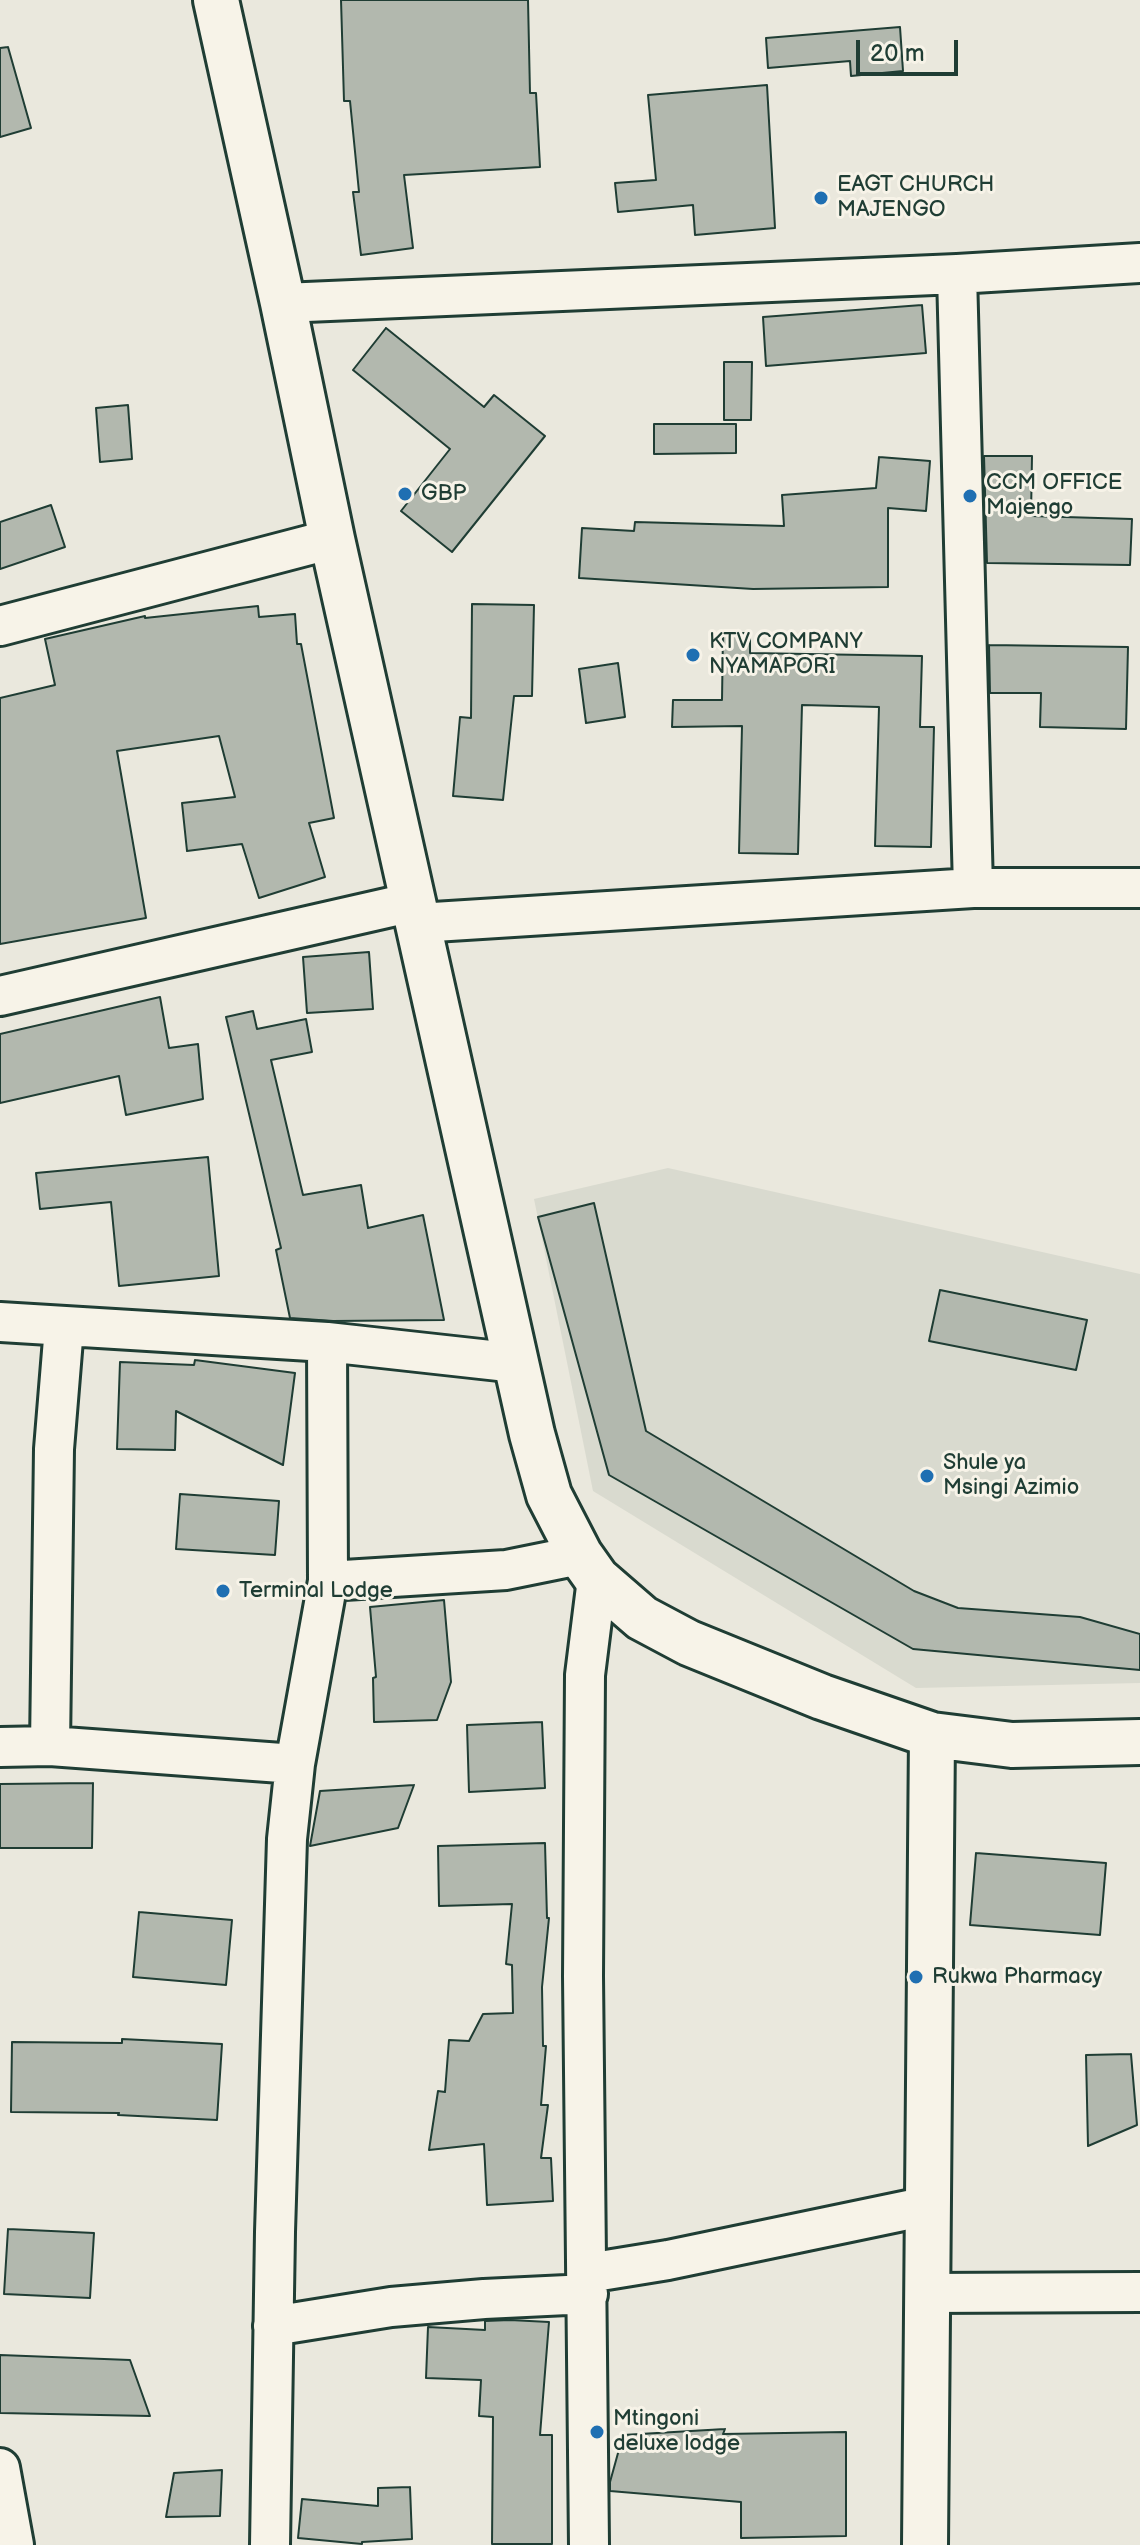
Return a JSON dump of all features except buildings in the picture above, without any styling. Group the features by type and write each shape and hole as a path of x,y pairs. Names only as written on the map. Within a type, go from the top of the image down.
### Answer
{"street":[{"path":"216,0 332,539 532,1434 549,1495 589,1567 642,1618 689,1643 822,1697 932,1735 1012,1745 1140,1742"},
{"path":"283,303 957,274 1140,263"},
{"path":"957,274 973,888"},
{"path":"0,626 332,539"},
{"path":"0,996 416,913 973,888 1140,888"},
{"path":"0,1322 327,1342 517,1363"},
{"path":"50,1746 54,1449 64,1327"},
{"path":"270,2545 287,1839 295,1764 328,1581 327,1342"},
{"path":"328,1581 589,1567"},
{"path":"589,1567 585,1675 583,1976 589,2545"},
{"path":"925,2545 932,1735"},
{"path":"0,1747 50,1746 295,1764"},
{"path":"273,2326 391,2307 484,2299 588,2284 668,2260 927,2206"},
{"path":"926,2293 1140,2292"},
{"path":"0,2468 14,2545"}],"shaded area":[{"path":"668,1168 1140,1274 1140,1683 916,1688 593,1491 534,1199"}],"place":[{"name":"EAGT CHURCH MAJENGO","path":"821,198"},
{"name":"GBP","path":"405,494"},
{"name":"CCM OFFICE Majengo","path":"970,496"},
{"name":"KTV COMPANY NYAMAPORI","path":"693,655"},
{"name":"Shule ya Msingi Azimio","path":"927,1476"},
{"name":"Terminal Lodge","path":"223,1591"},
{"name":"Rukwa Pharmacy","path":"916,1977"},
{"name":"Mtingoni deluxe lodge","path":"597,2432"}]}
